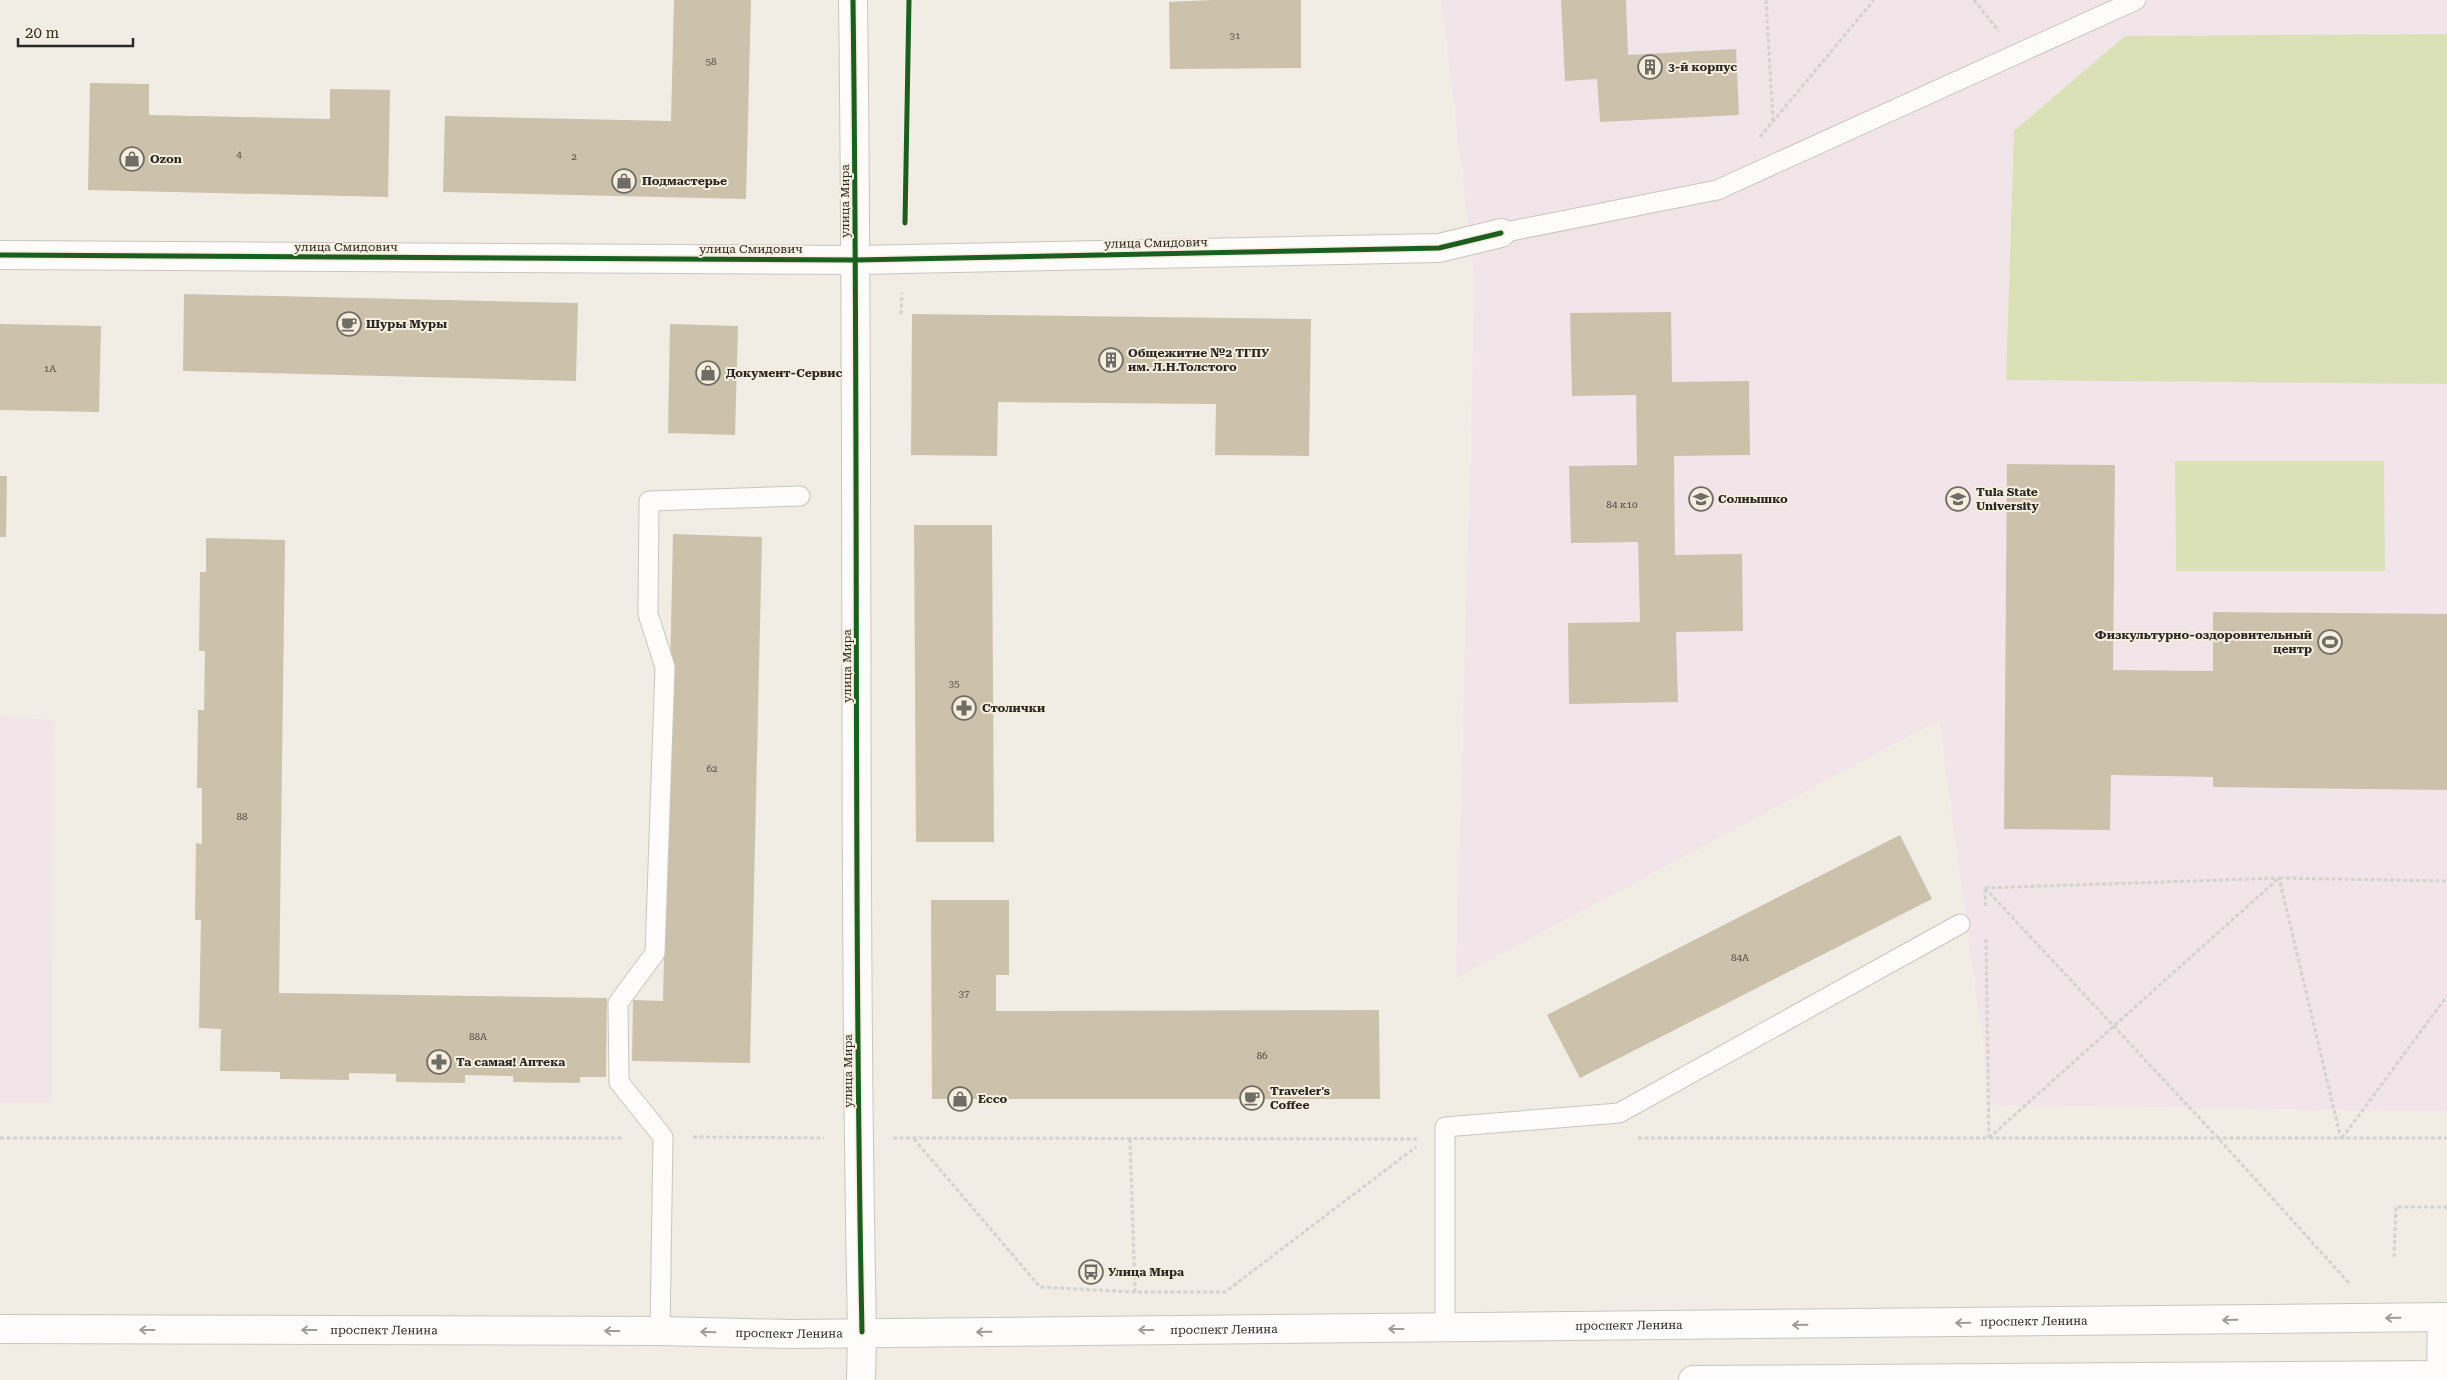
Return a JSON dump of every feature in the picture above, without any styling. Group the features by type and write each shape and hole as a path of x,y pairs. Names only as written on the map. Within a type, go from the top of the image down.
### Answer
{"main road":[{"name":"улица Мира","path":"853,0 856,260 858,1138 862,1332 861,1380"},
{"name":"улица Смидович","path":"0,255 856,260 1439,248 1501,233"},
{"name":"проспект Ленина","path":"0,1330 660,1331 791,1334 1445,1329 2444,1317"},
{"path":"1693,1380 2443,1377 2444,1317"}],"lane":[{"path":"1501,233 1717,190 2136,0"},
{"path":"660,1331 663,1138 619,1082 618,1003 655,953 665,667 648,614 649,501 800,496"},
{"path":"1445,1329 1444,1127 1619,1112 1960,924"}],"path":[{"path":"906,223 909,0"},
{"path":"1766,0 1773,122"},
{"path":"1757,141 1874,0"},
{"path":"1974,0 2000,33 2010,57"},
{"path":"1989,1138 2279,878"},
{"path":"2279,878 2342,1139"},
{"path":"1986,888 2279,878 2447,881"},
{"path":"1986,888 1986,917"},
{"path":"1986,888 2218,1138 2380,1318"},
{"path":"1986,936 1989,1138"},
{"path":"2342,1139 2447,996"},
{"path":"0,1138 1445,1138"},
{"path":"1633,1138 2447,1138"},
{"path":"914,1139 1040,1287 1135,1292 1225,1292 1426,1139"},
{"path":"1130,1139 1135,1292"},
{"path":"2394,1257 2396,1207 2447,1207"}],"shaded area":[{"name":"Tula State University","path":"1441,0 2447,0 2447,1111 1991,1105 1939,720 1456,978 1475,278"},
{"path":"0,716 53,720 52,1102 0,1103"}],"green space":[{"path":"2447,34 2447,384 2006,380 2014,131 2125,36"},
{"path":"2175,461 2384,461 2385,571 2176,571"}],"building":[{"path":"674,0 751,0 746,199 443,192 445,116 671,121"},
{"path":"1301,0 1301,68 1170,69 1169,2"},
{"name":"3-й корпус","path":"1561,0 1626,0 1628,55 1736,49 1739,115 1600,122 1597,79 1565,81"},
{"path":"90,83 149,84 149,115 330,119 330,89 390,90 388,197 88,190"},
{"path":"184,294 578,303 576,381 183,371"},
{"path":"1671,312 1672,382 1749,381 1750,455 1674,456 1675,555 1742,554 1743,631 1676,632 1678,702 1569,704 1568,623 1640,622 1638,542 1571,543 1569,466 1637,465 1636,395 1572,396 1570,313"},
{"name":"Общежитие №2 ТГПУ им. Л.Н.Толстого","path":"912,314 1311,319 1309,456 1215,455 1216,404 998,402 997,456 911,455"},
{"path":"0,324 101,326 99,412 0,410"},
{"path":"670,324 738,326 735,435 668,433"},
{"name":"Физкультурно-оздоровительный центр","path":"2007,464 2115,465 2113,670 2213,671 2213,612 2447,614 2447,790 2213,787 2213,777 2111,775 2110,830 2004,829"},
{"path":"0,476 7,476 6,537 0,537"},
{"path":"914,525 992,525 994,842 916,842"},
{"path":"673,534 762,537 750,1063 632,1061 633,1000 663,1001"},
{"path":"206,538 285,540 279,993 607,998 606,1077 580,1077 580,1083 513,1082 513,1076 465,1075 465,1083 396,1082 396,1074 349,1073 349,1080 280,1079 280,1072 220,1071 221,1029 199,1028 201,920 195,920 196,843 202,844 202,788 197,788 198,710 204,710 205,651 199,651 200,572 206,572"},
{"path":"1900,835 1932,899 1580,1078 1547,1015"},
{"path":"931,900 1009,900 1009,975 996,975 996,1011 1379,1010 1380,1099 932,1099"}],"cycle path":[{"path":"853,0 859,1166 862,1332"},
{"path":"905,223 909,0"},
{"path":"0,255 856,260 1439,248 1501,233"}],"place":[{"name":"3-й корпус","path":"1650,67"},
{"name":"Ozon","path":"132,159"},
{"name":"Подмастерье","path":"624,181"},
{"name":"Шуры Муры","path":"349,324"},
{"name":"Общежитие №2 ТГПУ им. Л.Н.Толстого","path":"1111,360"},
{"name":"Документ-Сервис","path":"708,373"},
{"name":"Солнышко","path":"1701,499"},
{"name":"Tula State University","path":"1958,499"},
{"name":"Физкультурно-оздоровительный центр","path":"2330,642"},
{"name":"Столички","path":"964,708"},
{"name":"Та самая! Аптека","path":"439,1062"},
{"name":"Traveler's Coffee","path":"1252,1098"},
{"name":"Ecco","path":"960,1099"},
{"name":"Улица Мира","path":"1091,1272"}]}
